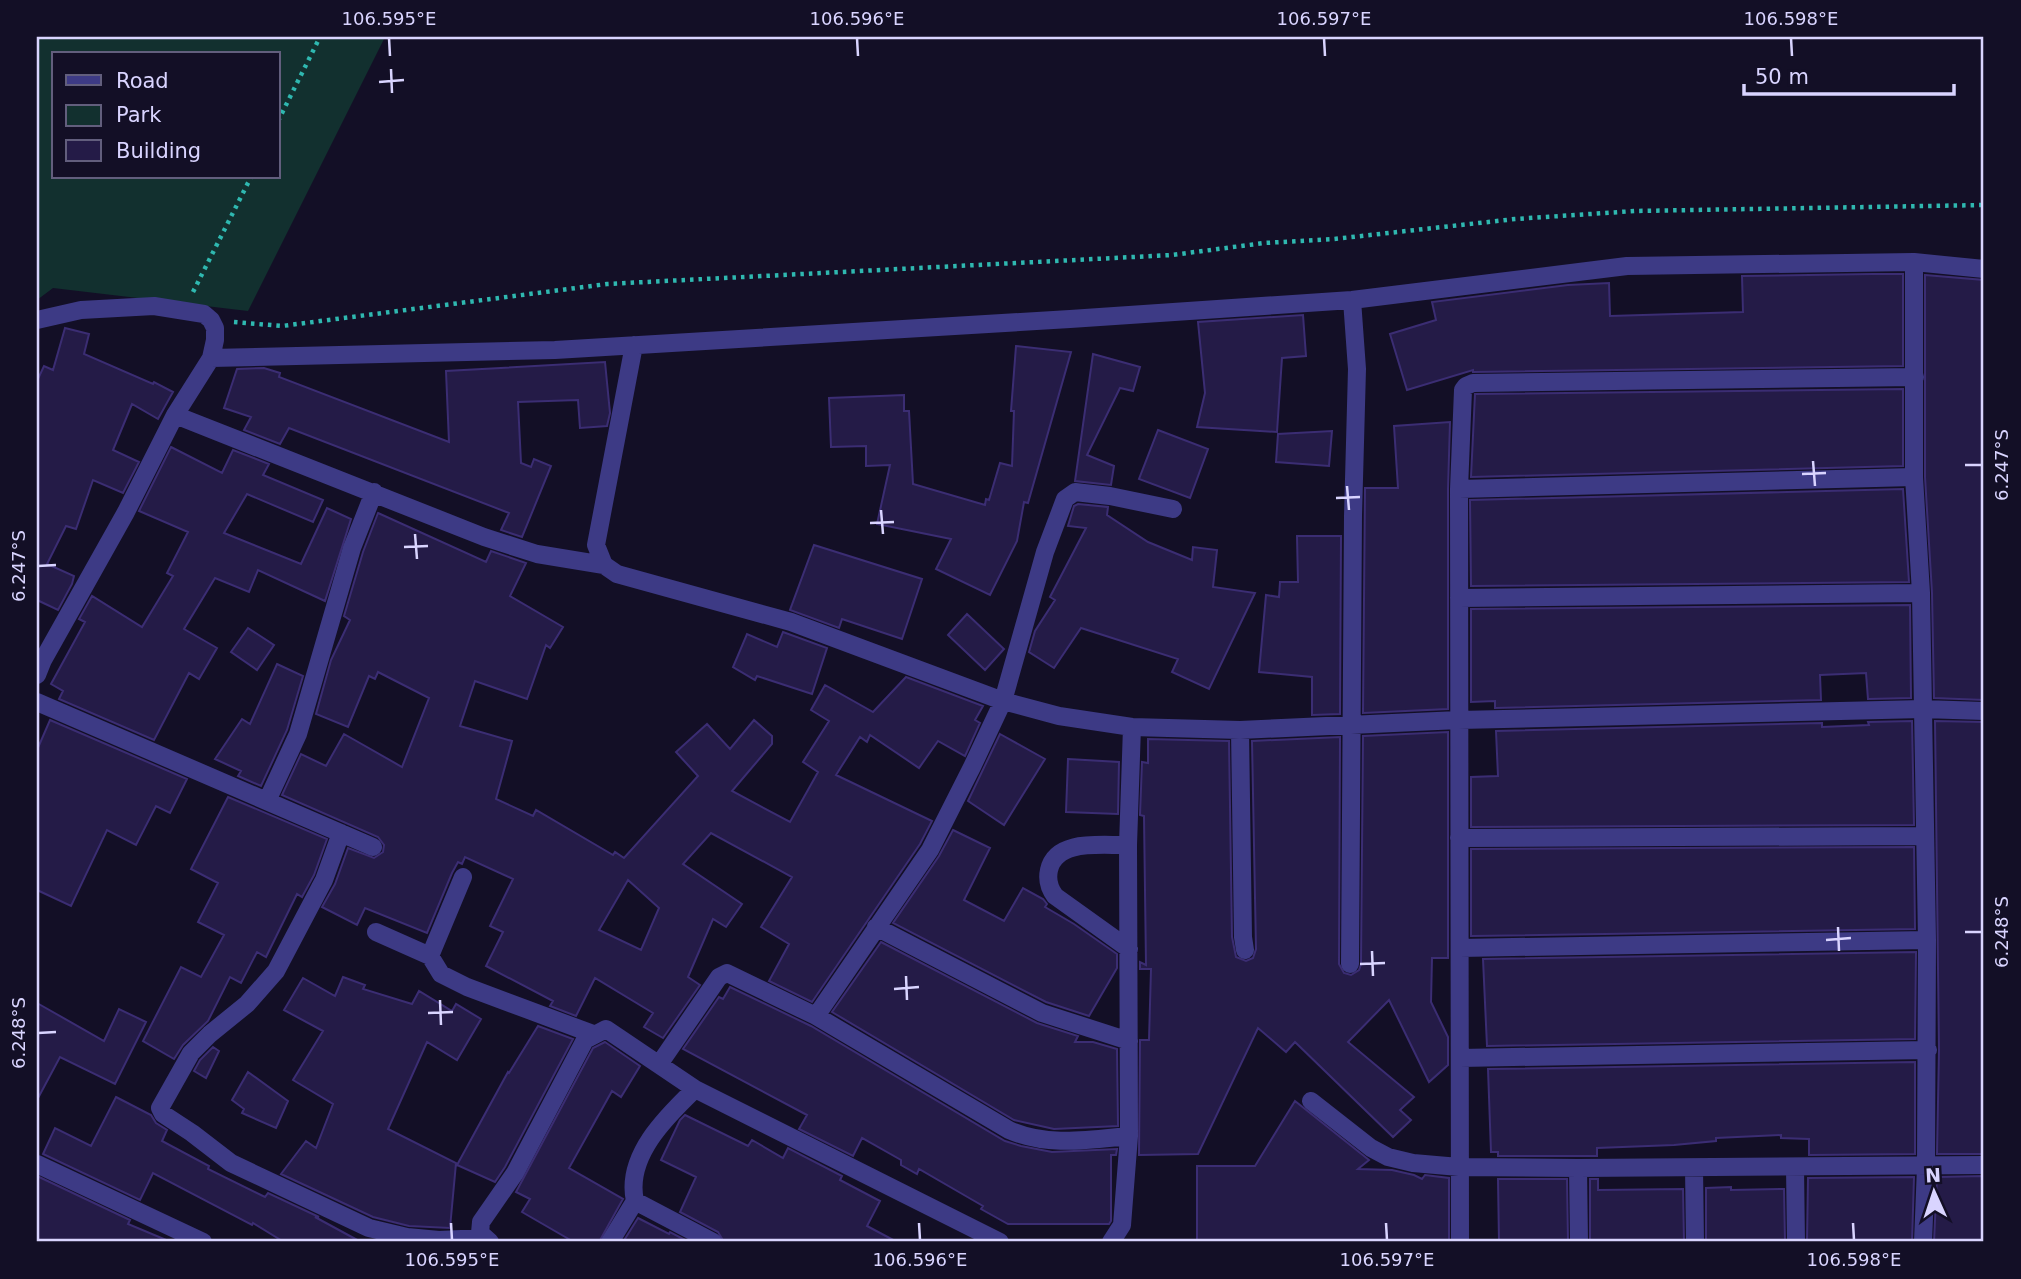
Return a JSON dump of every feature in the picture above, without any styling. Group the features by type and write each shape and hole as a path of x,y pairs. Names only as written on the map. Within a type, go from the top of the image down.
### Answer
{"street":[{"path":"211,358 555,350 1352,300 1627,266 1914,262 1984,269"},
{"path":"1914,262 1914,477 1921,593 1927,940 1923,1242"},
{"path":"1350,964 1350,725 1357,369 1352,300"},
{"path":"37,320 81,310 154,306 204,314 215,328 211,358 175,415 126,512 37,675"},
{"path":"604,565 596,545 634,345"},
{"path":"1460,1242 1459,489 1461,395 1465,387 1469,384 1915,377"},
{"path":"175,415 484,537 537,554 604,565 617,574 791,622 1003,701 1059,716 1132,727 1240,730 1459,720 1923,709 1984,711"},
{"path":"1459,489 1914,477"},
{"path":"267,801 298,733 344,574 374,492"},
{"path":"816,1016 930,850 972,767 1003,701 1061,505 1075,492 1173,509"},
{"path":"1459,598 1921,593"},
{"path":"37,702 373,847"},
{"path":"1111,1242 1122,1225 1129,1136 1128,845 1132,727"},
{"path":"1240,730 1245,950"},
{"path":"341,833 324,880 276,971 247,1004 210,1034 191,1054 160,1108 163,1114 231,1163 369,1228 407,1237 487,1240"},
{"path":"1459,838 1925,836"},
{"path":"1128,845 1060,851 1053,858 1048,877 1055,896 1129,949"},
{"path":"430,956 463,877"},
{"path":"876,927 1042,1013 1129,1041"},
{"path":"376,932 430,956 441,974 467,987 593,1034"},
{"path":"1460,948 1927,940"},
{"path":"660,1063 719,977 730,973 816,1016 1009,1130 1028,1138 1076,1142 1129,1136"},
{"path":"487,1240 480,1233 481,1222 515,1173 585,1040 606,1029 695,1089 1000,1242"},
{"path":"1460,1058 1927,1050"},
{"path":"610,1242 635,1201 635,1180 647,1144 664,1118 695,1089"},
{"path":"1311,1101 1352,1135 1388,1157 1413,1163 1459,1167 1578,1168 1984,1165"},
{"path":"37,1164 203,1242"},
{"path":"1694,1167 1695,1242"},
{"path":"1795,1167 1796,1242"},
{"path":"1578,1168 1579,1242"},
{"path":"635,1201 713,1242"}],"path":[{"path":"280,117 320,37"},
{"path":"183,310 251,178"},
{"path":"211,320 282,326 607,284 1172,255 1264,243 1334,239 1515,219 1635,211 1984,205"}],"green space":[{"path":"37,37 385,37 248,311 53,288 37,300"}],"building":[{"path":"1903,274 1903,366 1473,370 1407,390 1390,334 1436,320 1432,302 1568,285 1609,283 1610,316 1743,312 1742,276"},
{"path":"1925,275 1984,280 1984,700 1934,698 1932,593 1925,477"},
{"path":"1303,315 1306,356 1282,358 1277,432 1197,427 1205,393 1198,322"},
{"path":"65,328 89,334 84,354 173,392 158,419 132,404 113,450 139,462 123,493 93,480 76,529 66,526 47,564 74,576 58,610 37,600 37,381 44,366 53,370"},
{"path":"1016,346 1071,352 1028,503 1024,502 1017,541 990,595 936,569 951,539 877,524 890,465 866,466 866,446 831,447 829,398 904,395 904,411 909,411 913,484 985,505 1000,463 1012,466 1014,411 1011,411"},
{"path":"1093,354 1140,367 1133,391 1120,388 1087,455 1114,466 1111,485 1075,481"},
{"path":"605,362 610,413 607,426 580,428 578,400 518,402 521,463 531,467 534,459 551,466 522,537 501,530 509,513 289,428 280,444 244,430 251,417 224,408 237,369 264,368 280,373 279,377 449,442 446,371"},
{"path":"1903,389 1903,466 1471,477 1475,394"},
{"path":"1450,422 1448,709 1363,713 1365,488 1398,488 1394,426"},
{"path":"1158,430 1208,449 1190,498 1139,479"},
{"path":"1332,431 1329,466 1276,462 1278,434"},
{"path":"171,447 222,473 233,450 269,464 263,475 323,500 313,522 247,494 224,533 301,564 327,508 351,519 325,601 258,570 249,592 215,578 184,629 217,648 199,679 189,673 154,740 59,699 63,691 51,684 85,622 79,619 92,596 142,627 173,576 167,573 188,532 139,511"},
{"path":"1903,489 1909,582 1471,586 1470,500"},
{"path":"1078,504 1108,507 1107,515 1148,542 1192,560 1193,547 1217,550 1213,587 1255,593 1209,689 1172,672 1178,659 1081,628 1054,668 1029,652 1035,631 1055,600 1050,597 1086,528 1068,526 1074,506"},
{"path":"378,513 486,562 491,551 526,563 510,596 563,627 550,648 546,645 527,699 475,681 460,726 512,741 496,799 533,816 536,810 613,855 615,852 624,858 698,776 676,752 707,724 730,749 754,720 772,736 772,744 732,791 790,822 818,772 803,762 829,721 811,710 825,685 873,712 906,677 983,706 975,720 980,723 965,756 938,741 919,768 870,735 867,742 860,737 836,775 932,821 920,844 812,1002 769,981 789,944 761,927 792,877 711,833 683,864 742,904 726,927 713,919 688,977 700,985 663,1038 644,1027 653,1013 595,978 576,1016 550,1006 553,1001 486,966 503,932 490,926 513,879 465,857 462,864 458,862 452,873 427,933 365,908 357,925 322,907 335,884 348,848 374,858 383,852 384,845 378,837 282,795 301,754 326,766 344,734 402,767 429,698 378,672 375,679 369,676 348,727 316,714 331,660 350,620 344,616","holes":["628,880 659,908 641,950 599,930"]},
{"path":"1297,536 1341,536 1340,714 1312,715 1312,677 1259,672 1266,595 1279,597 1280,582 1298,582"},
{"path":"814,545 922,579 902,639 842,619 839,628 790,610"},
{"path":"1910,605 1911,698 1868,699 1866,673 1820,675 1821,700 1495,708 1495,701 1471,702 1471,609"},
{"path":"967,614 1004,649 985,670 948,635"},
{"path":"248,628 274,645 257,670 231,652"},
{"path":"783,632 827,648 812,694 757,676 755,680 733,667 747,634 777,647"},
{"path":"277,664 303,676 287,730 261,786 238,776 241,771 215,759 242,719 250,724"},
{"path":"50,720 187,779 170,813 156,806 136,845 107,830 71,906 37,890 37,750"},
{"path":"1912,721 1914,825 1471,827 1471,777 1498,776 1496,731 1822,723 1822,727"},
{"path":"1935,721 1984,722 1984,1154 1937,1154 1939,1050"},
{"path":"1448,732 1448,958 1432,958 1431,1002 1448,1037 1448,1065 1429,1082 1389,1000 1348,1042 1414,1097 1400,1110 1411,1120 1393,1137 1295,1042 1286,1052 1258,1028 1198,1154 1139,1155 1140,1040 1149,1040 1151,969 1140,969 1140,962 1146,965 1144,816 1140,815 1142,762 1148,763 1148,739 1229,741 1232,937 1236,957 1246,961 1253,958 1256,949 1252,741 1340,737 1339,964 1344,973 1351,975 1359,970 1361,964 1363,736"},
{"path":"1000,734 1045,759 1004,825 968,801"},
{"path":"1068,759 1119,762 1118,814 1066,812"},
{"path":"228,797 327,839 314,875 302,897 297,894 266,957 257,952 241,983 230,977 208,1021 183,1045 174,1059 143,1041 181,967 201,977 224,935 198,922 218,883 191,869"},
{"path":"953,830 990,848 964,900 1004,921 1023,888 1043,899 1047,904 1045,907 1117,954 1117,968 1089,1016 1046,1002 893,923 939,856"},
{"path":"1914,847 1915,929 1471,936 1471,849"},
{"path":"881,942 1037,1023 1078,1036 1075,1042 1093,1042 1117,1049 1118,1126 1054,1129 1014,1120 832,1012"},
{"path":"1916,952 1915,1039 1487,1046 1483,959"},
{"path":"343,977 365,985 363,989 412,1004 419,991 452,1011 456,1004 481,1019 457,1060 427,1042 388,1129 456,1163 450,1228 409,1226 373,1217 281,1174 306,1141 316,1148 333,1104 293,1080 323,1031 284,1010 303,978 335,996"},
{"path":"730,987 811,1026 1005,1141 1052,1152 1117,1149 1116,1155 1111,1155 1111,1221 1109,1224 1008,1224 981,1209 983,1206 919,1169 917,1174 901,1165 901,1160 862,1138 853,1156 799,1129 807,1115 683,1049 719,997 723,999"},
{"path":"37,1003 104,1041 119,1009 146,1022 115,1084 60,1057 37,1100"},
{"path":"538,1026 573,1039 495,1182 457,1165 508,1072"},
{"path":"605,1042 640,1066 621,1097 612,1091 569,1168 623,1199 599,1242 574,1242 522,1212 530,1199 516,1192 593,1048"},
{"path":"213,1047 219,1051 206,1078 194,1071 200,1060"},
{"path":"1915,1062 1915,1154 1809,1155 1809,1139 1781,1138 1781,1135 1716,1138 1716,1141 1674,1145 1597,1148 1597,1156 1498,1156 1498,1152 1491,1152 1488,1069"},
{"path":"248,1072 288,1101 276,1128 242,1113 244,1109 232,1100"},
{"path":"116,1097 151,1115 156,1123 167,1130 162,1141 209,1166 208,1169 265,1197 268,1193 319,1217 315,1217 361,1242 284,1242 253,1223 252,1225 153,1173 140,1200 43,1154 55,1128 91,1146"},
{"path":"1295,1101 1369,1160 1358,1169 1392,1170 1422,1179 1425,1175 1449,1178 1449,1242 1197,1242 1197,1166 1255,1166"},
{"path":"685,1115 748,1146 752,1140 783,1158 788,1148 842,1176 840,1180 880,1201 867,1226 897,1242 724,1242 718,1232 680,1212 696,1177 661,1160"},
{"path":"37,1176 130,1220 128,1224 171,1242 37,1242"},
{"path":"1984,1176 1984,1242 1934,1242 1937,1177"},
{"path":"1914,1177 1912,1242 1807,1242 1808,1178"},
{"path":"1498,1179 1567,1179 1568,1242 1499,1242"},
{"path":"1590,1179 1598,1179 1598,1190 1683,1189 1684,1242 1590,1242"},
{"path":"1731,1187 1731,1190 1784,1189 1785,1242 1706,1242 1706,1188"},
{"path":"638,1218 669,1234 670,1232 689,1242 623,1242"}]}
